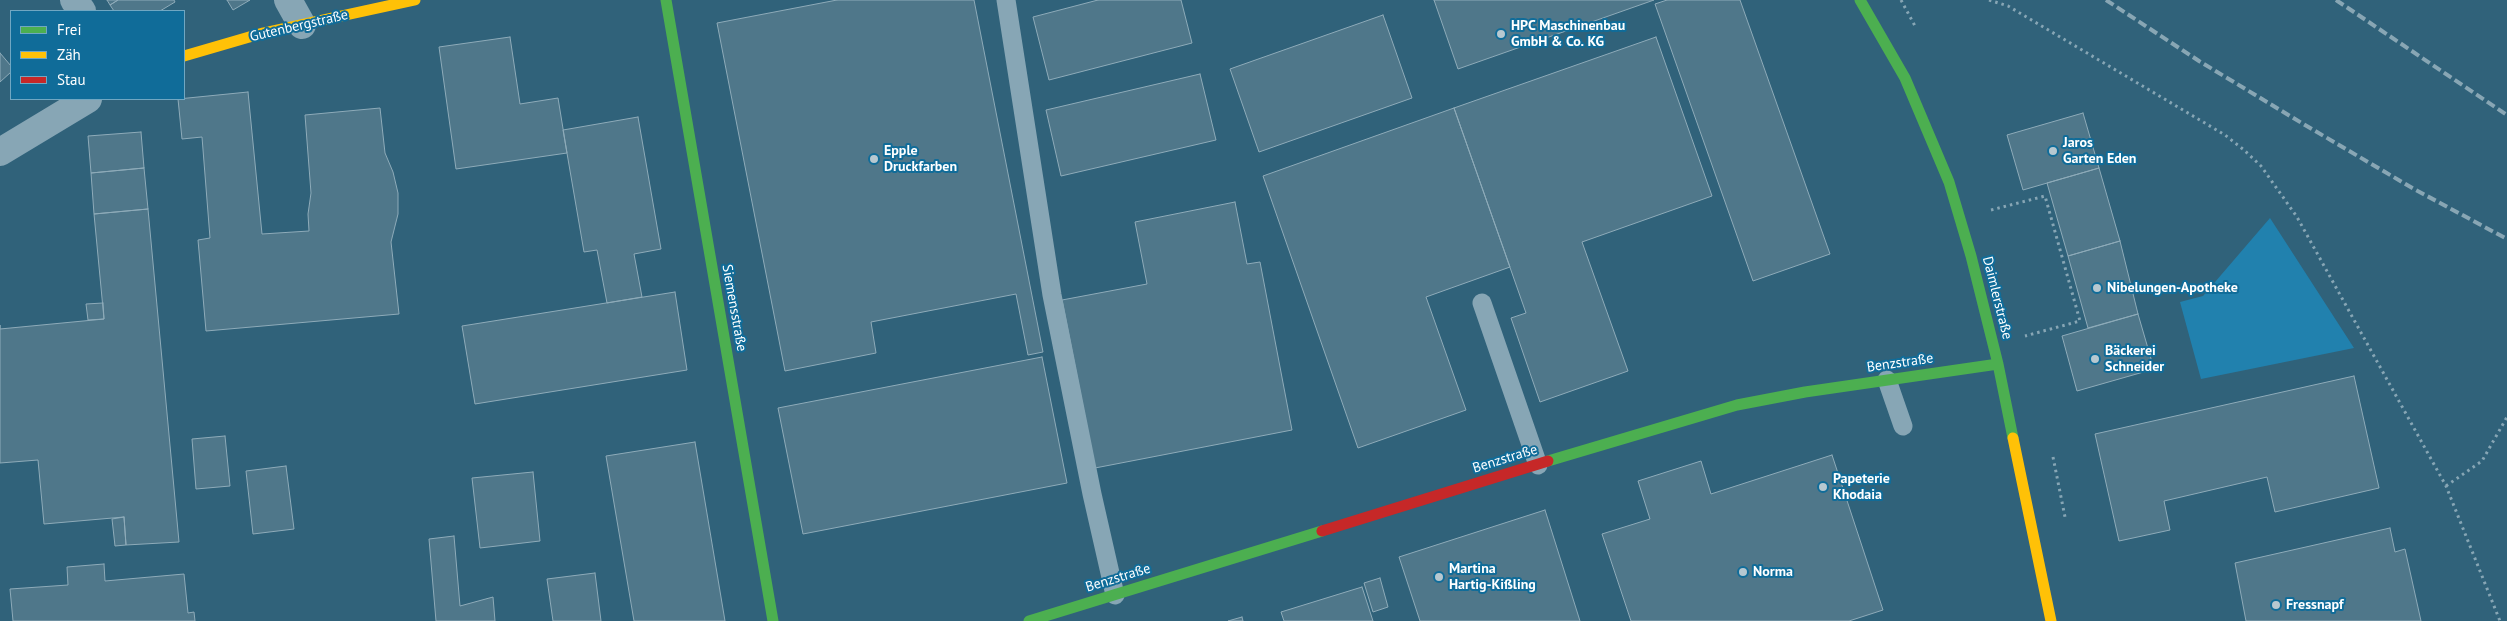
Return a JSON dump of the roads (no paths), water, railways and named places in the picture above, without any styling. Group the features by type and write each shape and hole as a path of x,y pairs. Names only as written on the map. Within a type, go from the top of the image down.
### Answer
{"street":[{"path":"288,0 302,25"},
{"name":"Gutenbergstraße","path":"185,56 263,33 415,0"},
{"name":"Siemensstraße","path":"666,0 773,621"},
{"name":"Daimlerstraße","path":"1860,0 1905,78 1928,128 1949,182 1971,256 1998,364 2051,621"},
{"path":"0,152 86,100"},
{"name":"Benzstraße","path":"1030,621 1737,405 1805,392 1998,364"}],"lane":[{"path":"1006,0 1052,296 1092,494 1115,595"},
{"path":"1482,303 1538,465"},
{"path":"1887,380 1903,426"}],"railway":[{"path":"2106,0 2199,61 2305,125 2414,189 2507,239"},
{"path":"2336,0 2507,115"}],"place":[{"name":"HPC Maschinenbau GmbH & Co. KG","path":"1501,34"},
{"name":"Jaros Garten Eden","path":"2053,151"},
{"name":"Epple Druckfarben","path":"874,159"},
{"name":"Nibelungen-Apotheke","path":"2097,288"},
{"name":"Bäckerei Schneider","path":"2095,359"},
{"name":"Papeterie Khodaia","path":"1823,487"},
{"name":"Norma","path":"1743,572"},
{"name":"Martina Hartig-Kißling","path":"1439,577"},
{"name":"Fressnapf","path":"2276,605"}]}
